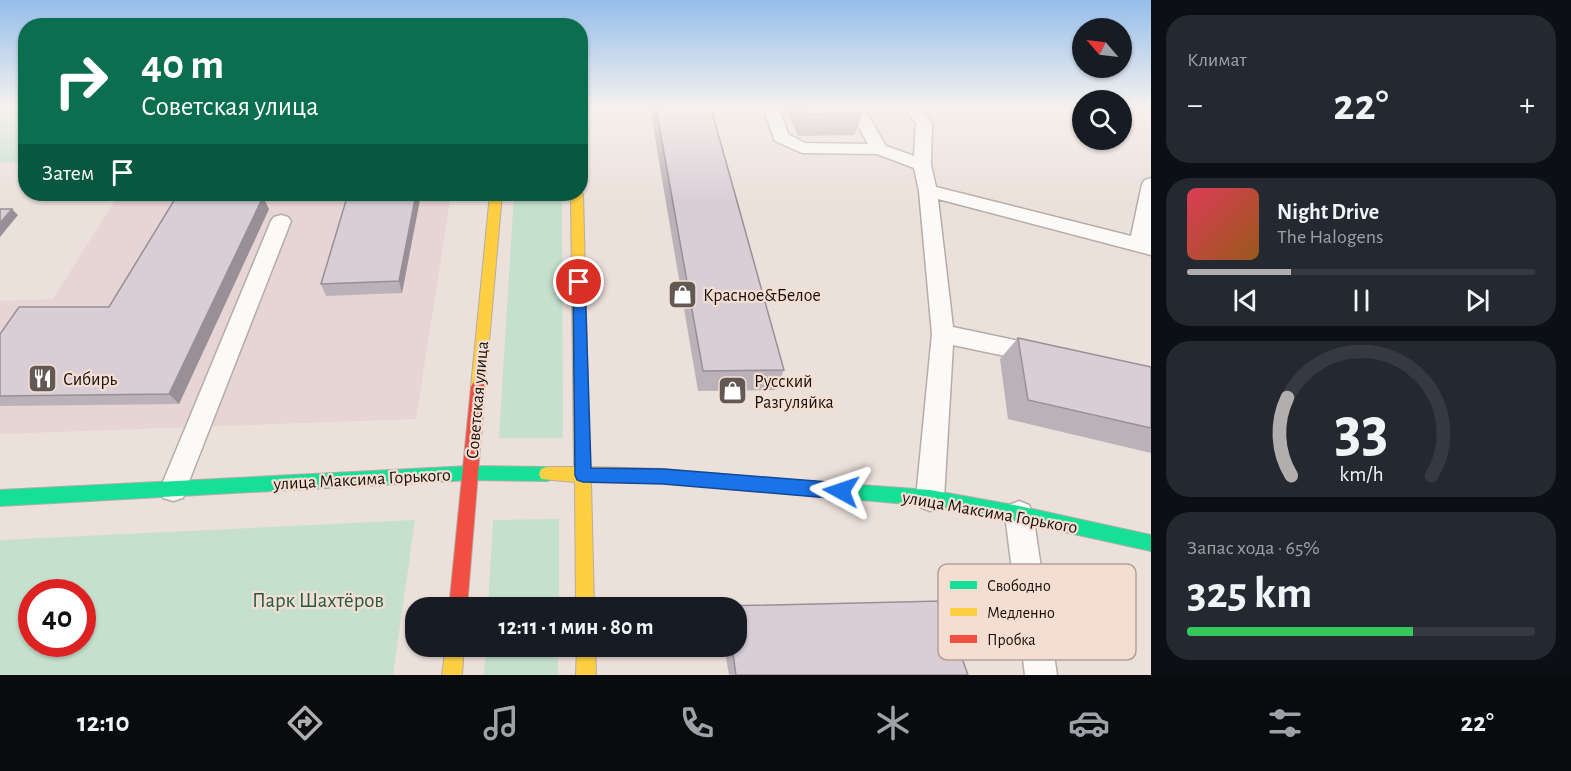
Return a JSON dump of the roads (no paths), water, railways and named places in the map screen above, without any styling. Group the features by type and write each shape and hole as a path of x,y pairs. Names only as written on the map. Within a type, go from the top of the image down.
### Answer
{"main road":[{"name":"Советская улица","path":"459,597 495,201"},
{"path":"577,201 585,597"},
{"name":"улица Максима Горького","path":"0,498 470,473 663,477 930,498 1019,514 1151,543"},
{"path":"452,675 454,657"},
{"path":"586,657 586,675"}],"lane":[{"path":"786,140 802,148 879,149 922,165"},
{"path":"874,140 879,149"},
{"path":"923,140 922,165 928,191 943,334 930,498"},
{"path":"928,191 1145,246 1151,184"},
{"path":"174,489 281,221"},
{"path":"943,334 1059,359"},
{"path":"1019,514 1026,564"},
{"path":"1039,660 1041,675"}],"place":[{"name":"Красное&Белое","path":"682,295"},
{"name":"Сибирь","path":"42,379"},
{"name":"Русский Разгуляйка","path":"733,391"}],"park label":[{"name":"Парк Шахтёров","path":"318,600"}]}
